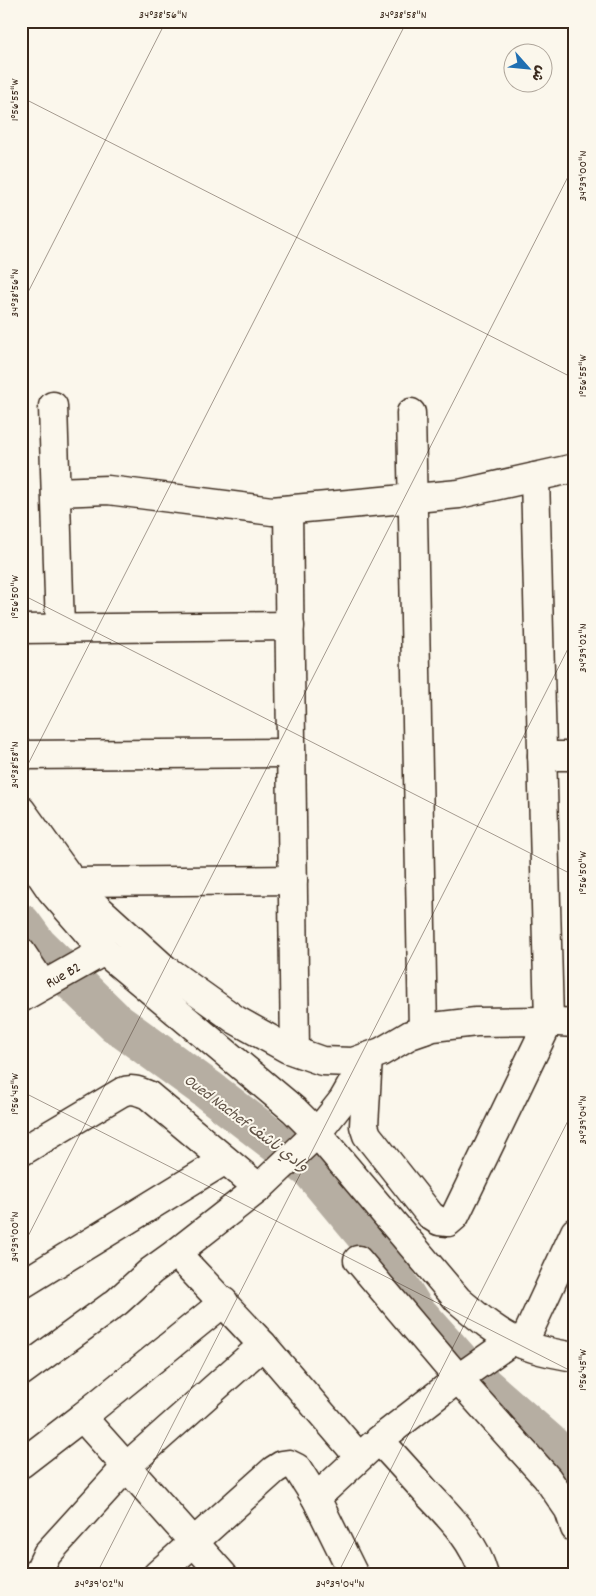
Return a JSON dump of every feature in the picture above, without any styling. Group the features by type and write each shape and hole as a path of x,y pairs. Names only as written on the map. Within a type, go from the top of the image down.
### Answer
{"street":[{"path":"53,406 60,628"},
{"path":"410,413 423,1030"},
{"path":"56,492 108,490 272,511 459,494 575,468"},
{"path":"368,1057 364,1126 368,1135 431,1216 439,1221 448,1222 455,1216 562,1022 542,756 535,477"},
{"path":"288,510 295,1052"},
{"path":"21,629 290,626"},
{"path":"21,755 292,753"},
{"path":"542,756 575,756"},
{"path":"21,810 80,892 166,970 236,1020 295,1052 322,1061 353,1062 381,1052 410,1034 433,1027 476,1022 562,1022"},
{"path":"21,846 51,890 104,951 294,1110 317,1134 458,1300 485,1323 518,1342 575,1357"},
{"path":"72,882 293,880"},
{"name":"Rue B2","path":"32,991 104,951"},
{"path":"21,952 32,991"},
{"path":"21,1372 117,1302 151,1271 258,1188 317,1134 342,1100 368,1057"},
{"path":"21,1152 129,1090 138,1091 148,1095 258,1188"},
{"path":"21,1286 225,1160"},
{"path":"316,1498 379,1440 459,1378 518,1342 575,1232"},
{"path":"176,1253 263,1345 359,1457"},
{"path":"358,1260 547,1478 568,1510 575,1528"},
{"path":"21,1464 224,1302"},
{"path":"37,1575 47,1554 127,1466 263,1345"},
{"path":"82,1417 224,1575"},
{"path":"379,1440 449,1516 467,1539 478,1556 484,1575"},
{"path":"157,1575 274,1470 282,1465 289,1464 297,1468 316,1498 354,1575"}],"waterway":[{"name":"Oued Nachef وادي ناشف","path":"21,924 37,946 116,1023 207,1089 311,1169 371,1241 412,1308 475,1379 575,1469"}]}
